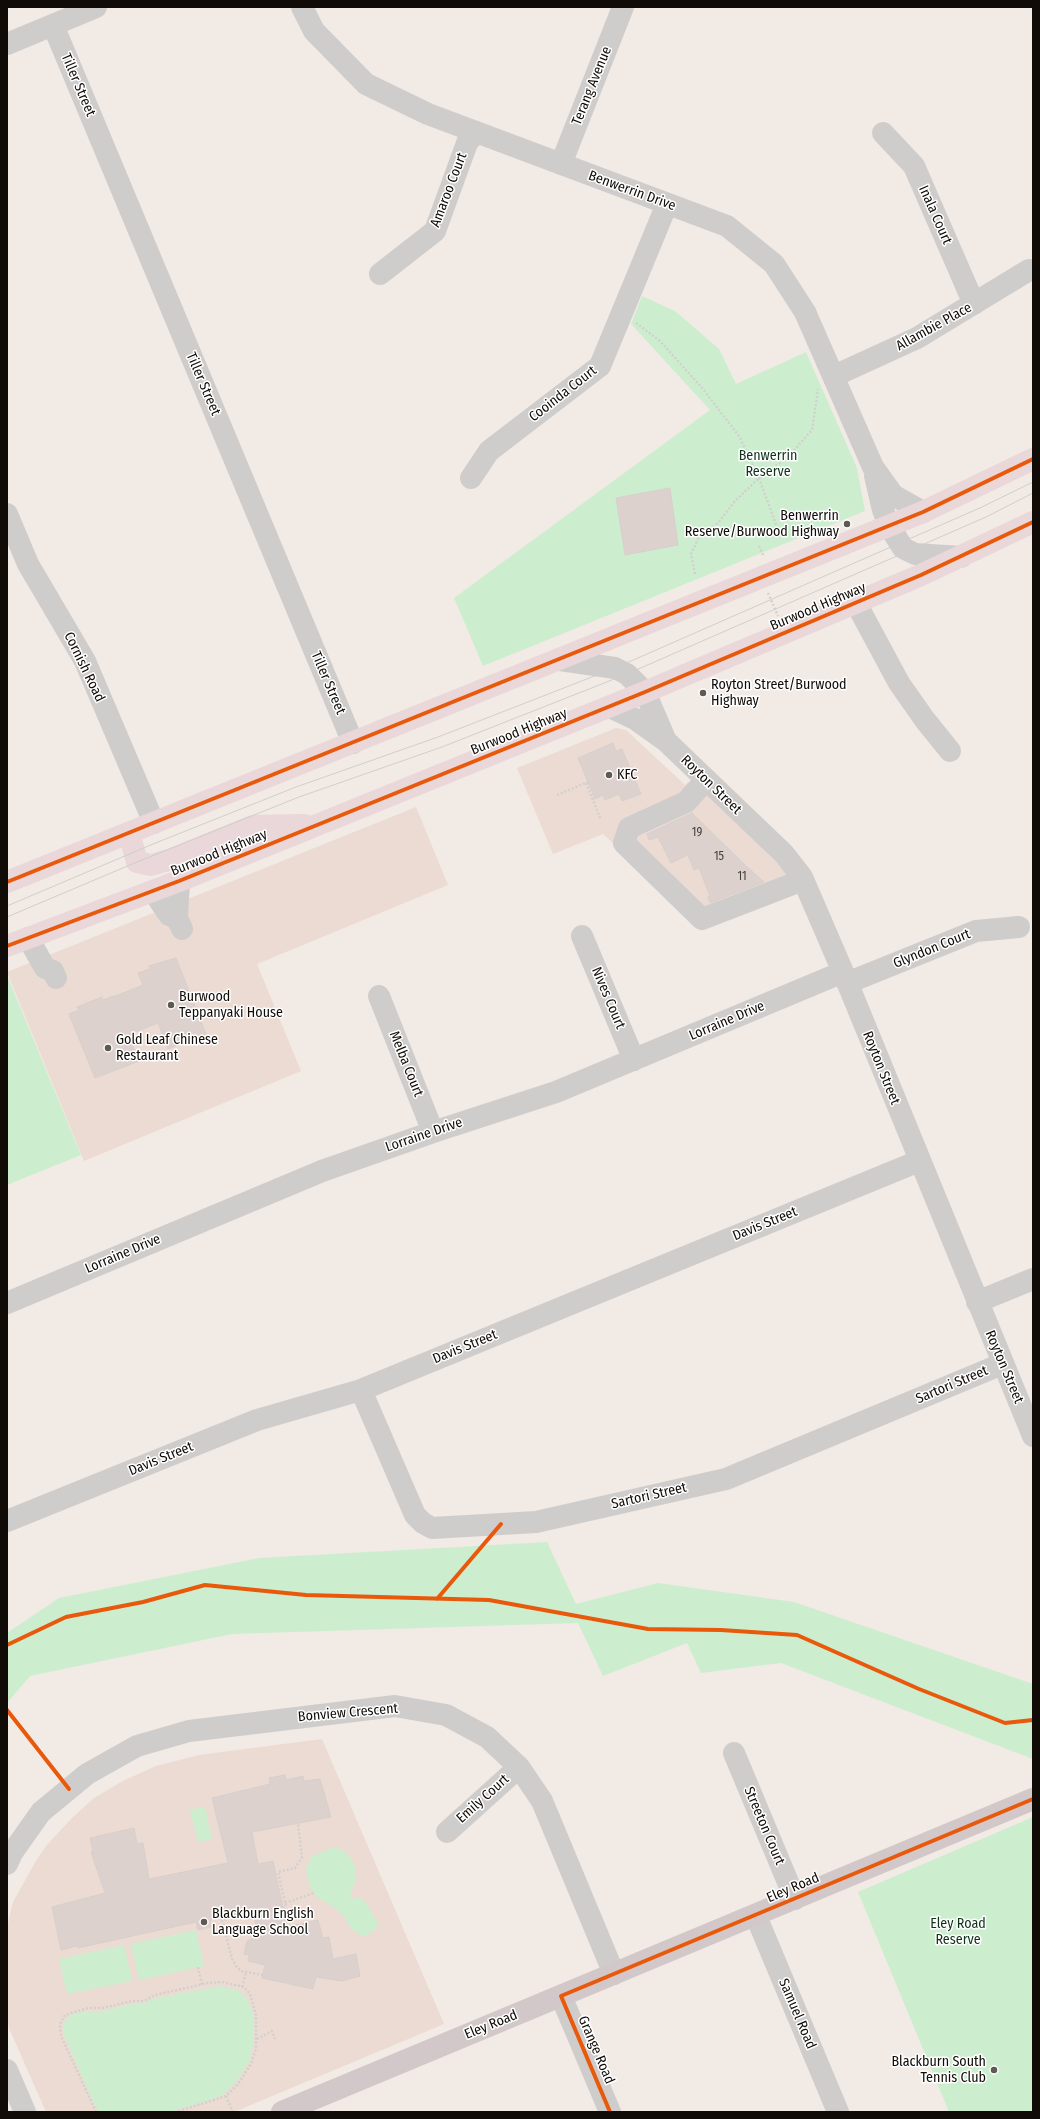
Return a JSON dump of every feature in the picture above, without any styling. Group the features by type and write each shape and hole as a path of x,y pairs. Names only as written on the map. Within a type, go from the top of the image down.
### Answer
{"highway":[{"path":"7,882 560,660 923,512 1033,459"},
{"name":"Burwood Highway","path":"7,946 179,881 610,707 856,603 1033,522"},
{"path":"129,833 137,862 151,865 172,859 253,826 317,825"}],"main road":[{"name":"Eley Road","path":"282,2112 1033,1800"}],"street":[{"path":"7,44 96,7"},
{"name":"Benwerrin Drive","path":"302,7 314,31 366,84 428,114 727,226 774,264 805,312 826,383 873,467 893,495 923,512"},
{"name":"Terang Avenue","path":"561,164 623,7"},
{"name":"Tiller Street","path":"53,25 353,742"},
{"name":"Amaroo Court","path":"380,274 436,230 467,143 476,132"},
{"name":"Inala Court","path":"883,133 914,166 974,304"},
{"name":"Cooinda Court","path":"471,478 489,451 600,366 667,204"},
{"name":"Allambie Place","path":"826,383 916,338 1029,270"},
{"name":"Benwerrin Drive","path":"873,467 883,510 889,526 899,544 907,551 915,554 961,556"},
{"name":"Cornish Road","path":"7,514 28,564 85,661 154,823"},
{"path":"856,603 899,683 925,720 950,751"},
{"name":"Royton Street","path":"560,660 615,668 627,674 646,692 666,741"},
{"name":"Royton Street","path":"610,707 635,719 666,741 784,854 803,880 845,978 1002,1364 1033,1436"},
{"path":"706,780 686,802 629,828 624,843 702,919 803,880"},
{"path":"153,891 169,915 179,923 179,881"},
{"name":"Glyndon Court","path":"845,978 976,931 1019,927"},
{"path":"28,938 45,968 54,975 55,966 50,952 54,929"},
{"name":"Nives Court","path":"582,936 634,1060"},
{"name":"Lorraine Drive","path":"7,1303 322,1171 433,1132 556,1092 845,978"},
{"name":"Melba Court","path":"379,996 433,1132"},
{"name":"Davis Street","path":"7,1521 257,1420 360,1390 919,1161"},
{"path":"977,1302 1033,1279"},
{"name":"Sartori Street","path":"360,1390 415,1515 423,1524 432,1528 536,1522 726,1479 1002,1364"},
{"name":"Bonview Crescent","path":"7,1864 12,1853 42,1812 87,1774 137,1746 188,1731 395,1706 446,1715 487,1737 518,1767 542,1801 614,1974"},
{"name":"Streeton Court","path":"734,1753 795,1899"},
{"name":"Emily Court","path":"447,1832 518,1767"},
{"name":"Samuel Road","path":"756,1916 838,2112"},
{"name":"Grange Road","path":"561,1996 610,2112"},
{"path":"7,2070 25,2112"}],"path":[{"path":"621,315 638,324 660,341 703,389 739,436 759,478 781,538"},
{"path":"695,574 691,554 698,540 718,523 735,501 759,478 788,457 812,430 826,383"},
{"path":"772,601 778,617"},
{"path":"557,795 587,783 601,820"},
{"path":"263,1975 241,1971 232,1960 222,1920 286,1907 278,1872 295,1868 302,1857 298,1824"},
{"path":"285,1903 314,1893"},
{"path":"198,1967 202,1985"},
{"path":"242,1987 246,1972"},
{"path":"96,2112 61,2036 59,2030 61,2020 74,2011 88,2008 103,2008 132,2001 144,2001 155,1995 202,1985 222,1982 242,1987 250,1994 254,2005 257,2039 256,2049 251,2064 238,2084 226,2096 176,2112"},
{"path":"257,2039 272,2031 276,2039"},
{"path":"226,2096 233,2112"}],"shaded area":[{"path":"616,728 626,730 685,785 692,779 792,878 700,926 603,834 553,854 517,768"},
{"path":"416,807 448,885 257,964 301,1071 84,1161 7,972"},
{"name":"Blackburn English Language School","path":"322,1739 444,2024 234,2112 46,2112 9,2028 7,2016 7,1927 13,1902 37,1859 47,1845 72,1818 94,1798 123,1781 156,1766 199,1755"}],"green space":[{"name":"Benwerrin Reserve","path":"642,296 675,311 719,349 736,384 806,352 857,468 865,511 483,666 454,598 710,410 631,324"},
{"path":"7,975 81,1155 7,1185"},
{"path":"547,1542 576,1604 658,1583 794,1602 1033,1684 1033,1759 781,1663 701,1673 687,1643 603,1676 578,1623 232,1634 30,1676 7,1703 7,1633 59,1598 259,1558"},
{"path":"205,1807 212,1839 198,1842 190,1810"},
{"name":"Eley Road Reserve","path":"1033,1817 1033,2112 949,2112 858,1892"},
{"path":"334,1847 346,1852 356,1869 356,1879 350,1896 354,1899 356,1897 363,1900 378,1924 376,1929 367,1935 362,1936 352,1929 340,1912 324,1901 318,1899 309,1884 306,1870 311,1857"},
{"path":"196,1930 204,1966 139,1980 131,1944"},
{"path":"124,1945 132,1981 67,1994 59,1959"},
{"path":"220,1986 238,1990 247,1999 253,2012 254,2039 249,2062 235,2083 225,2093 215,2098 170,2112 98,2112 63,2033 63,2024 70,2015 86,2011 103,2011 136,2003 146,2003 152,1999"}],"building":[{"path":"670,488 678,545 625,555 616,498"},
{"name":"KFC","path":"613,743 616,751 622,749 641,794 622,801 619,794 605,800 603,795 595,799 578,758"},
{"path":"692,813 764,882 710,903 708,897 710,896 699,868 694,870 688,855 671,863 658,837 649,840 647,834"},
{"path":"176,958 206,1034 168,1049 158,1023 128,1035 139,1061 95,1078 69,1014 79,1010 77,1007 102,997 103,1000 143,985 138,973 150,969 149,966"},
{"path":"285,1775 286,1780 303,1776 304,1781 320,1779 331,1817 252,1832 258,1864 273,1861 287,1927 318,1920 323,1938 329,1937 333,1959 356,1954 360,1976 342,1981 316,1977 313,1989 262,1978 265,1965 248,1961 249,1955 244,1954 247,1941 257,1936 254,1911 210,1920 211,1927 198,1930 196,1922 78,1948 77,1946 61,1950 52,1907 105,1893 91,1852 93,1851 90,1838 134,1828 137,1844 143,1843 149,1879 228,1863 212,1798 270,1784 269,1778"}],"tram line":[{"path":"7,906 153,844 296,787 438,737 615,668 982,507 1033,482"},
{"path":"7,917 137,862 299,797 442,747 627,674 986,517 1033,493"}],"cycle path":[{"path":"7,882 923,512 1033,459"},
{"path":"7,946 179,881 645,692 921,575 1033,522"},
{"path":"437,1599 501,1524"},
{"path":"7,1645 66,1617 143,1602 205,1585 306,1595 489,1600 648,1629 721,1630 797,1635 919,1689 1005,1723 1033,1720"},
{"path":"7,1710 69,1789"},
{"path":"610,2112 561,1996 1033,1799"}],"place":[{"name":"Benwerrin Reserve/Burwood Highway","path":"847,524"},
{"name":"Royton Street/Burwood Highway","path":"703,693"},
{"name":"KFC","path":"609,775"},
{"name":"Burwood Teppanyaki House","path":"171,1005"},
{"name":"Gold Leaf Chinese Restaurant","path":"108,1048"},
{"name":"Blackburn English Language School","path":"204,1922"},
{"name":"Blackburn South Tennis Club","path":"994,2070"}]}
